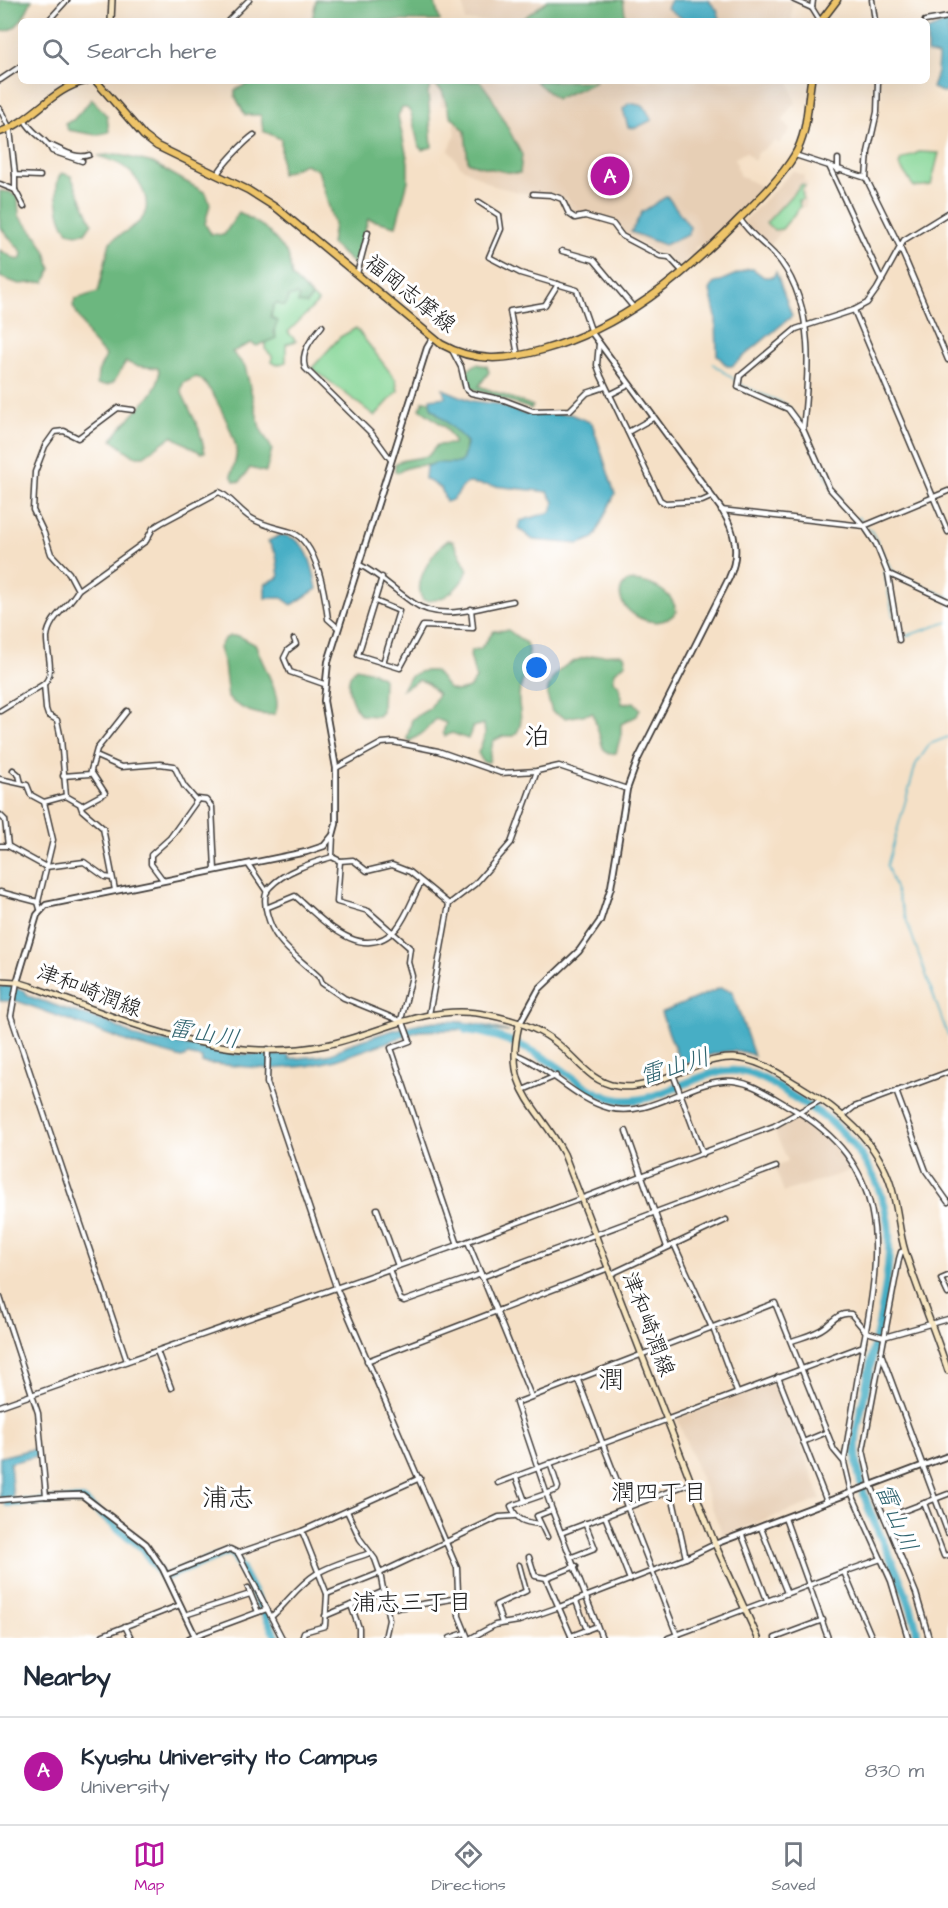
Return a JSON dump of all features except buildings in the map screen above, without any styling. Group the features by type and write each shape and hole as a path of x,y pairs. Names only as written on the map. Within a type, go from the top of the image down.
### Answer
{"main road":[{"path":"111,18 112,0"},
{"path":"823,18 836,0"},
{"path":"0,132 25,120 69,87 78,84"},
{"name":"福岡志摩線","path":"99,84 150,141 278,209 433,338 452,350 492,360 518,357 592,333 634,309 683,272 740,219 795,155 804,132 811,84"},
{"name":"津和崎潤線","path":"0,981 16,983 175,1039 229,1049 268,1051 326,1044 429,1015 480,1013 544,1034 566,1051 581,1069 616,1086 641,1084 715,1060 742,1059 768,1068 844,1114 870,1147 888,1177 905,1251 948,1371"},
{"name":"津和崎潤線","path":"519,1024 515,1052 517,1076 522,1090 532,1109 560,1145 715,1544 743,1610 758,1638"}],"street":[{"path":"51,18 67,0"},
{"path":"231,18 249,0"},
{"path":"794,0 812,8 819,18"},
{"path":"812,8 813,0"},
{"path":"872,0 875,18"},
{"path":"930,20 948,17"},
{"path":"0,80 18,68"},
{"path":"878,84 877,112 868,152 866,178 900,247 948,360"},
{"path":"0,109 10,129 15,190 24,207"},
{"path":"25,120 34,135 50,145 81,157 89,155"},
{"path":"217,175 222,165 231,160 243,143 254,135"},
{"path":"50,145 54,152 82,161"},
{"path":"795,155 838,171 866,178"},
{"path":"838,159 838,171"},
{"path":"830,168 882,281"},
{"path":"15,175 40,176"},
{"path":"0,184 15,190"},
{"path":"533,194 551,195 562,200 575,218 585,216 613,224 622,236 660,256 669,257 683,272"},
{"path":"478,202 499,215 501,230 489,257 520,273 577,290 592,333 599,344 721,510 734,537 736,556 733,571 644,747 627,789 611,887 600,921 579,951 539,989 519,1024"},
{"path":"899,638 888,574 876,544 865,526 829,488 803,429 788,409 738,387 741,376 796,329 854,310 867,303 904,240 948,213"},
{"path":"740,219 746,229 776,256 786,269 806,326 803,429"},
{"path":"357,275 368,232"},
{"path":"562,251 594,260 634,309"},
{"path":"518,357 510,311 545,305 558,284"},
{"path":"854,310 948,532"},
{"path":"322,326 310,340 303,358 305,368 372,434 392,460"},
{"path":"332,857 336,824 336,768 325,710 324,684 337,627 427,348 433,338"},
{"path":"599,344 597,365 605,387 661,502 702,501 711,497"},
{"path":"452,350 461,367 466,389 471,393 504,400 525,410 570,410 587,393 605,387"},
{"path":"609,395 629,385"},
{"path":"78,590 69,573 51,555 33,510 35,471 45,446 55,432 64,431 78,438 118,408 133,410"},
{"path":"628,432 653,418"},
{"path":"721,510 865,526 948,491"},
{"path":"0,711 48,681 49,628 55,617 72,602 78,590 146,541 153,528 219,492 225,494 232,505 249,517 271,528 291,532 304,543 321,578 328,620 337,627"},
{"path":"358,564 382,577 422,609 443,612 513,601"},
{"path":"888,574 948,601"},
{"path":"382,577 358,655 400,668 424,625 474,627 471,609"},
{"path":"375,601 399,611 383,663"},
{"path":"294,639 297,644 288,650 284,658 290,672 324,684"},
{"path":"45,684 46,709 48,715 57,720 61,740 66,796 81,806 103,828 115,890"},
{"path":"63,776 86,776 91,772 98,748 127,711"},
{"path":"336,768 382,743 393,742 438,751 501,773 537,771 559,766 627,789"},
{"path":"96,756 121,766 160,764 174,766 184,786 196,800 207,800 212,807 215,870"},
{"path":"13,770 19,776 21,783"},
{"path":"429,1015 448,904 475,884 511,843 537,771"},
{"path":"81,806 105,793 91,772"},
{"path":"0,779 27,785 31,795 44,802 66,796"},
{"path":"163,880 151,864 151,855 170,838 196,800"},
{"path":"44,802 53,840 38,902 40,909 16,983 11,1016 127,1361"},
{"path":"0,815 4,820 8,846"},
{"path":"40,909 62,901 317,849 324,846 333,835"},
{"path":"0,846 8,846 46,867 84,862 105,877 112,878"},
{"path":"402,1021 344,998 322,983 320,978 280,940 266,908 267,892 270,886 300,867 332,857 340,861 353,860 367,871 394,865 410,872 448,904"},
{"path":"340,861 337,902 368,911 410,948 408,962 412,976 402,1021 410,1041 390,1048 458,1245"},
{"path":"248,864 267,892"},
{"path":"266,908 295,896 348,939 374,941 392,932 400,923 421,883"},
{"path":"0,892 38,902"},
{"path":"268,1051 267,1083 336,1287 457,1568 459,1616 465,1633 470,1638 502,1623 519,1621 576,1601 652,1572 715,1544 948,1456"},
{"path":"515,1052 535,1062 584,1098 610,1108 637,1109 719,1081 742,1082 801,1113 830,1134 854,1162 871,1210 876,1264 844,1462 851,1492 898,1600 908,1638"},
{"path":"844,1114 854,1107 948,1072"},
{"path":"673,1073 703,1154"},
{"path":"522,1090 556,1076"},
{"path":"896,1091 926,1171 948,1202"},
{"path":"0,1406 468,1242 703,1154 801,1113 822,1099"},
{"path":"626,1131 667,1247"},
{"path":"389,1269 400,1299 404,1301 482,1275 776,1167"},
{"path":"377,1209 398,1266"},
{"path":"368,1361 496,1311 610,1271 726,1220"},
{"path":"468,1242 531,1396"},
{"path":"674,1244 738,1392"},
{"path":"905,1251 899,1259 863,1450 871,1485 916,1593 929,1638"},
{"path":"948,1276 941,1279 948,1294"},
{"path":"0,1297 34,1394 46,1496"},
{"path":"602,1638 585,1597 576,1566 536,1468 515,1405 531,1396 775,1303 834,1450 844,1462"},
{"path":"792,1341 825,1327 833,1318 845,1313 851,1314 866,1332 883,1337 948,1319"},
{"path":"498,1483 863,1346"},
{"path":"157,1350 171,1388"},
{"path":"882,1355 948,1533"},
{"path":"778,1377 827,1502"},
{"path":"578,1380 678,1636"},
{"path":"803,1442 827,1432"},
{"path":"515,1516 511,1506 558,1487 550,1463"},
{"path":"516,1477 525,1501"},
{"path":"238,1553 302,1531 420,1479"},
{"path":"561,1533 692,1483"},
{"path":"671,1491 686,1558"},
{"path":"885,1518 948,1494"},
{"path":"0,1500 82,1495 89,1498 146,1544 166,1577 193,1637 267,1609"},
{"path":"924,1503 944,1556 948,1555"},
{"path":"547,1537 537,1516 552,1510"},
{"path":"346,1511 380,1573 389,1620 385,1638"},
{"path":"327,1594 380,1573 499,1517 515,1516 525,1522 539,1524"},
{"path":"605,1516 630,1580"},
{"path":"785,1518 828,1638"},
{"path":"572,1557 595,1548 585,1523"},
{"path":"761,1527 788,1593"},
{"path":"302,1531 327,1594 325,1626 304,1632 302,1638"},
{"path":"742,1535 767,1600"},
{"path":"166,1577 230,1549 238,1553 282,1638"},
{"path":"271,1617 317,1573 370,1553"},
{"path":"529,1557 535,1576 546,1578 576,1566"},
{"path":"668,1638 881,1559"},
{"path":"502,1623 496,1605 526,1591 519,1565"},
{"path":"844,1572 872,1638"},
{"path":"546,1578 571,1637 597,1626"},
{"path":"248,1588 258,1612"},
{"path":"324,1616 382,1592"},
{"path":"185,1615 250,1594"},
{"path":"398,1608 458,1598"},
{"path":"576,1601 587,1630"},
{"path":"103,1635 180,1605"},
{"path":"351,1605 359,1628 359,1638"},
{"path":"775,1638 823,1620"},
{"path":"125,1626 131,1638"},
{"path":"450,1638 465,1633"}],"shaded area":[{"path":"463,0 792,0 792,18 465,18"},
{"path":"447,84 790,84 796,104 792,105 783,120 790,130 779,144 776,141 758,153 754,161 746,152 735,158 739,175 762,187 736,217 706,244 695,247 696,252 677,269 666,254 659,254 623,233 612,221 585,214 573,215 564,198 547,193 533,192 531,195 494,186 461,167 449,150 456,133 453,125 457,122 453,107 440,106 443,89"},
{"path":"793,171 805,176 803,179 808,184 805,190 806,207 800,208 769,247 747,228 744,221"},
{"path":"799,1118 833,1143 853,1170 784,1192 775,1168 788,1161 774,1130"},
{"path":"777,1382 821,1499 723,1536 677,1418"}],"green space":[{"path":"0,0 32,0 24,16 18,18 16,26 0,31"},
{"path":"316,0 434,0 439,18 313,18"},
{"path":"548,0 623,0 626,18 524,18"},
{"path":"247,84 482,84 491,96 522,155 520,173 510,173 468,162 465,131 450,115 442,91 431,85 428,93 432,147 422,150 419,147 411,113 407,108 402,108 398,116 408,162 408,181 396,226 368,219 355,265 331,244 334,224 318,170 305,164 281,174 281,139 263,131 261,115 245,115 235,96 235,90"},
{"path":"538,84 591,84 556,99"},
{"path":"92,99 107,116 109,132 96,135 68,130 65,123 73,120"},
{"path":"919,152 939,153 931,185 914,187 899,165 901,160"},
{"path":"116,154 153,163 206,193 210,204 205,224 211,234 224,235 239,212 264,227 288,254 292,277 312,296 307,304 298,303 299,297 296,295 288,297 287,304 283,306 277,303 274,305 270,317 278,321 274,330 276,338 257,346 251,343 232,352 245,366 260,428 272,449 266,472 250,468 240,482 234,481 231,475 236,454 234,440 226,419 208,387 196,377 183,383 181,391 199,429 205,452 201,453 172,436 144,456 134,456 112,440 150,396 159,377 158,368 137,366 126,362 113,382 104,385 97,384 98,372 106,356 91,340 73,306 75,299 98,292 110,242 138,223 145,213 146,199 140,184 121,165 98,156"},
{"path":"62,173 71,176 92,223 85,233 69,232 61,218 57,201 57,184"},
{"path":"802,184 805,186 802,189 803,199 799,200 800,207 782,229 774,230 766,223"},
{"path":"0,191 10,192 18,198 19,216 36,235 46,252 51,269 45,282 19,284 0,277 0,250 17,260 21,259 22,252 0,227"},
{"path":"296,295 310,300 312,296 318,302 288,332 296,341 286,344 286,362 277,365 272,362 272,356 265,349 266,342 276,335 271,314 272,308 280,300"},
{"path":"356,328 396,380 398,391 375,416 312,368 340,337"},
{"path":"476,364 487,366 489,372 479,386 533,406 531,409 471,388 466,378 467,371"},
{"path":"423,401 430,401 432,409 466,439 463,460 450,465 415,466 395,472 395,464 400,461 428,456 437,445 453,444 454,441 445,427 420,409"},
{"path":"448,540 453,541 468,570 456,588 444,597 430,601 423,600 420,593 422,576 436,551"},
{"path":"626,582 650,584 664,592 670,598 676,612 667,619 656,622 635,615 626,608 621,599 621,590"},
{"path":"508,630 526,643 529,657 519,695 521,721 514,736 503,736 493,741 489,762 483,762 478,753 485,735 484,724 473,727 468,739 452,733 445,736 443,733 446,723 436,719 423,733 410,741 407,739 412,719 430,708 438,694 427,683 419,680 402,690 408,680 418,672 434,671 451,690 469,688 476,679 470,655 472,650 480,649 494,631"},
{"path":"239,636 256,645 277,698 275,714 250,711 238,706 228,698 224,664 219,648 224,639"},
{"path":"624,655 626,663 615,672 613,680 619,685 622,704 634,702 640,709 637,716 621,724 621,735 616,753 609,754 603,748 593,713 566,718 552,712 547,695 556,673 565,666 585,657"},
{"path":"356,668 373,672 383,678 382,712 378,716 361,715 351,698 349,679"}],"water":[{"path":"671,0 708,0 717,10 720,18 682,18 667,8"},
{"path":"945,20 948,20 948,87 945,93 932,88 937,72 938,56 930,54 930,30 945,23"},
{"path":"629,103 644,106 652,120 636,128 628,127 623,109"},
{"path":"667,196 690,227 688,235 664,245 631,232 642,212"},
{"path":"753,269 764,277 773,277 776,272 792,316 732,366 727,366 717,355 716,317 710,290 713,284"},
{"path":"443,389 472,401 497,404 524,414 570,414 592,423 615,494 594,538 579,544 533,540 518,528 520,521 551,512 554,502 548,492 468,483 462,487 454,499 446,502 441,488 425,479 426,467 435,463 459,463 463,459 467,442 431,407 430,399 446,397"},
{"path":"280,535 297,541 303,547 311,563 317,589 292,605 282,598 265,598 265,584 279,577 276,554 268,541"},
{"path":"5,985 25,991 28,996 110,1024 139,1038 233,1054 289,1055 289,1059 326,1055 347,1045 426,1022 463,1022 509,1032 483,1029 419,1031 336,1060 307,1066 271,1069 202,1063 202,1058 188,1055 182,1058 136,1045 17,1001 0,1001 0,987"},
{"path":"720,988 732,991 754,1056 745,1052 727,1051 681,1065 661,1013"},
{"path":"37,1448 38,1456 10,1463 13,1497 0,1498 0,1457"}],"waterway":[{"path":"713,364 743,386 785,404 803,424"},
{"path":"805,428 831,486 841,498"},
{"path":"858,517 872,532 891,569 898,575 948,597"},
{"path":"884,570 893,616"},
{"path":"900,638 948,622"},
{"path":"948,737 930,744 916,764 887,866 948,1036"},
{"name":"雷山川","path":"466,1030 517,1044 546,1059 587,1087 615,1099 632,1100 649,1097 715,1073 732,1071 749,1073 773,1084 826,1118 853,1145 865,1161 887,1214 889,1253 885,1293 856,1435 856,1449 865,1498 913,1613 918,1638"},
{"path":"8,1503 83,1500 142,1548 163,1578 228,1552 233,1553 277,1638"}],"place":[{"name":"Kyushu University Ito Campus","path":"610,176"}],"district":[{"name":"泊","path":"537,737"},
{"name":"潤","path":"611,1380"},
{"name":"潤四丁目","path":"659,1493"},
{"name":"浦志","path":"228,1498"},
{"name":"浦志三丁目","path":"412,1603"}]}
